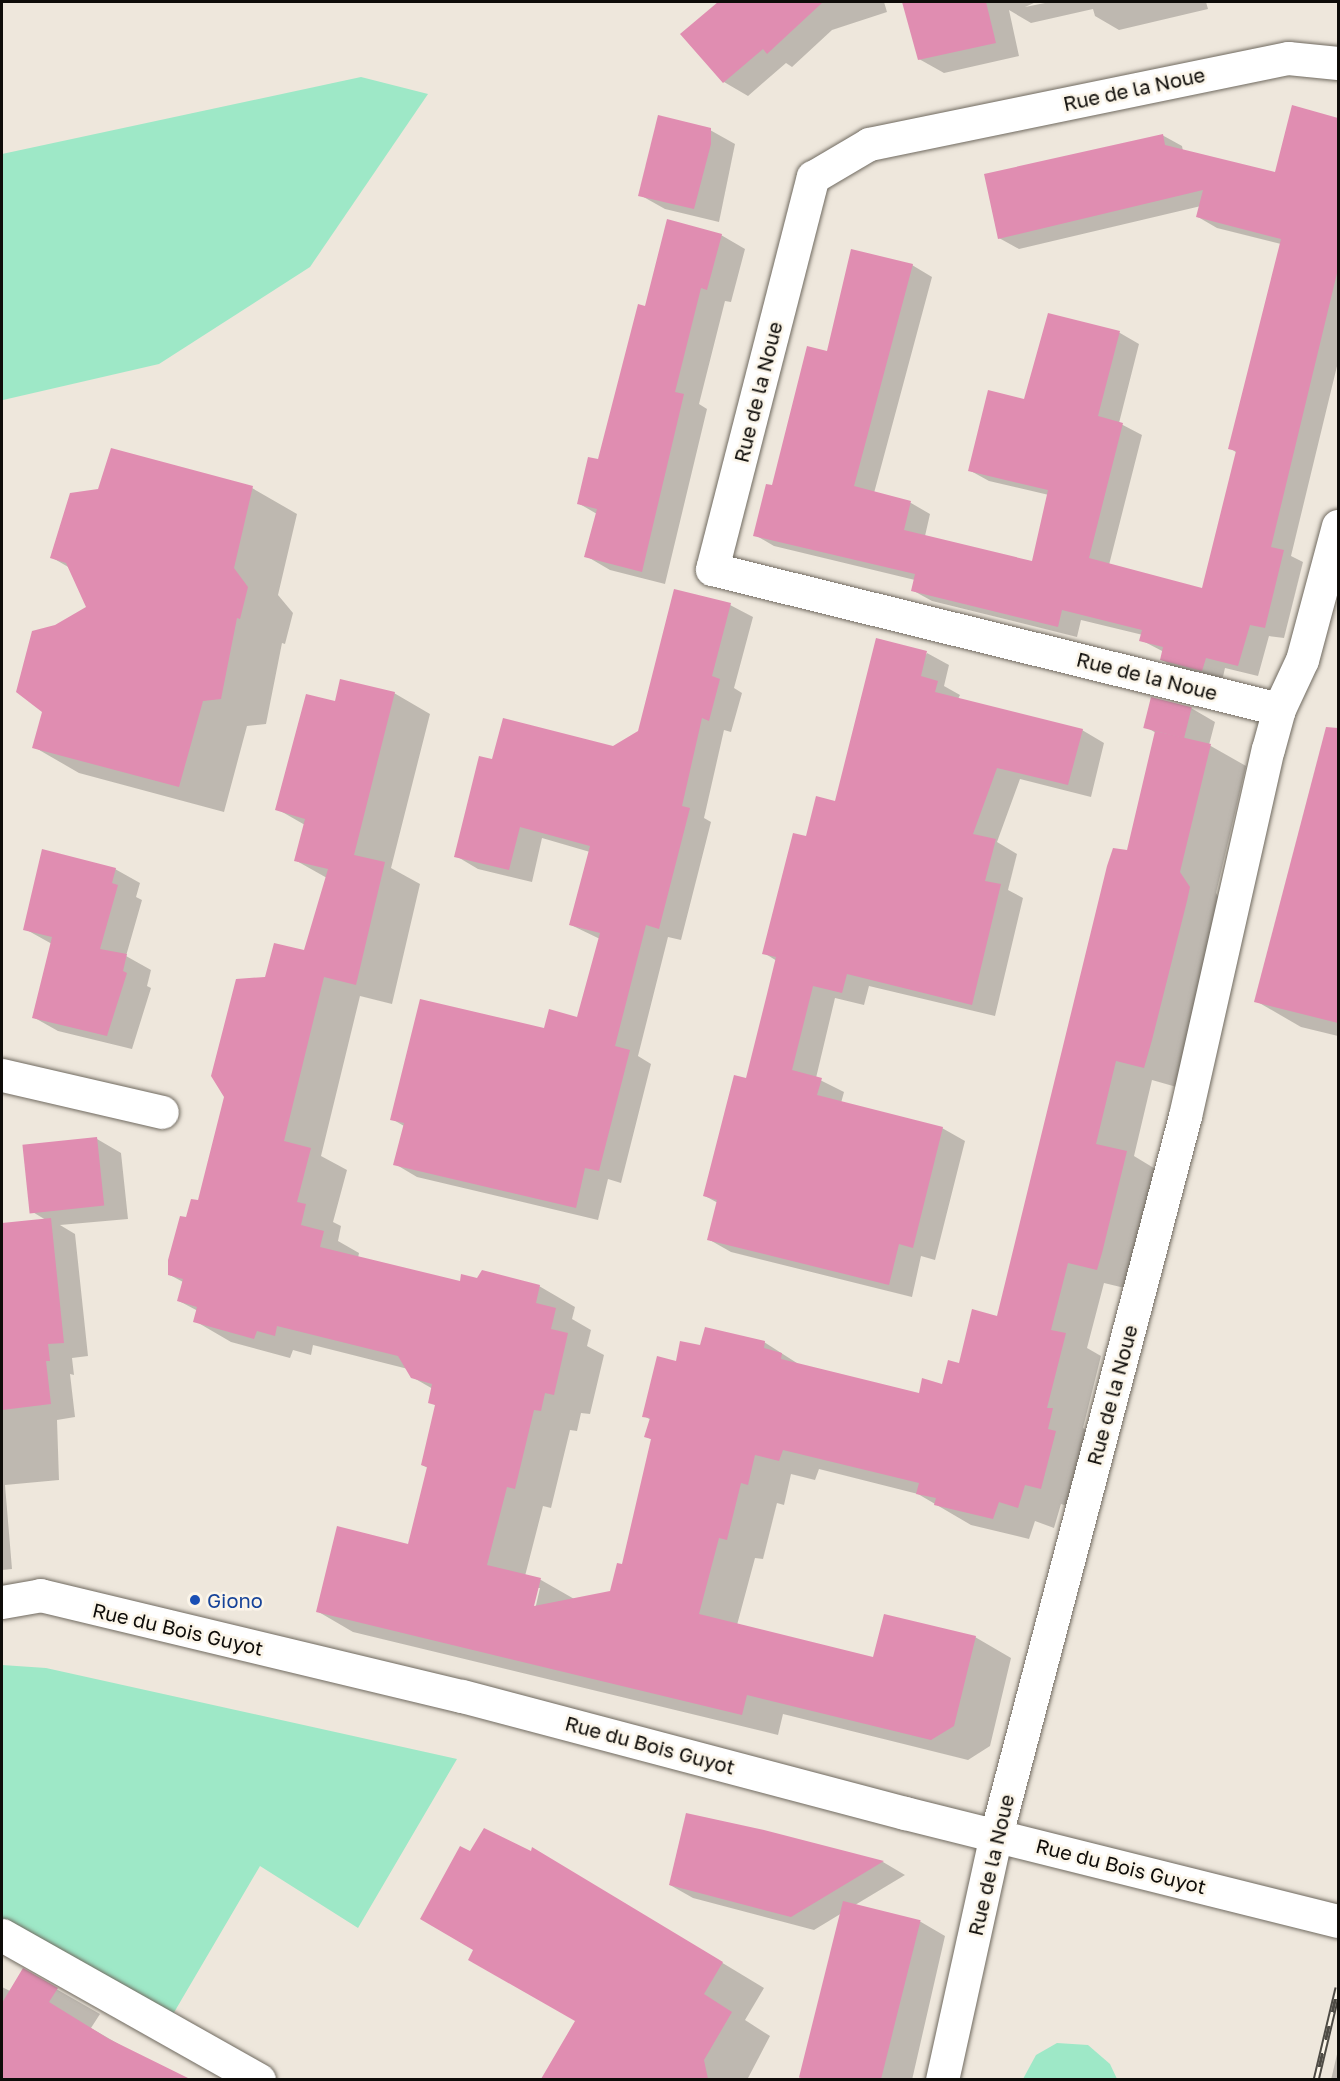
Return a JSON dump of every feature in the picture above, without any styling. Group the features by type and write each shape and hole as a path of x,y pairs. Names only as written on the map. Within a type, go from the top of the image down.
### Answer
{"street":[{"name":"Rue de la Noue","path":"1279,709 712,569 813,177 869,144 1288,58 1338,63"},
{"name":"Rue de la Noue","path":"942,2079 996,1835 1185,1116 1279,709 1302,660 1338,526"},
{"path":"2,1075 162,1112"},
{"name":"Rue du Bois Guyot","path":"2,1602 40,1595 462,1696 1338,1921"},
{"path":"2,1935 259,2079"}],"green space":[{"path":"361,77 428,94 310,267 159,364 3,400 2,154"},
{"path":"2,1665 46,1668 457,1759 358,1928 260,1866 169,2021 2,1922"},
{"path":"1057,2043 1088,2045 1110,2064 1117,2079 1023,2079 1036,2055"}],"building":[{"path":"718,2 823,2 767,54 763,49 723,83 680,34"},
{"path":"902,2 986,2 996,43 918,60"},
{"path":"1292,105 1338,118 1338,269 1271,547 1284,550 1265,628 1250,625 1238,666 1206,658 1202,671 1160,660 1163,647 1139,641 1142,630 1062,610 1058,627 911,591 915,574 753,536 766,484 772,485 807,346 827,351 851,249 913,264 854,486 911,501 904,530 1032,561 1048,490 968,471 988,390 1024,399 1048,313 1120,331 1098,416 1123,423 1089,558 1202,588 1236,451 1228,449 1281,239 1196,217 1203,190 998,239 984,174 1163,134 1165,145 1275,172"},
{"path":"658,115 711,128 711,144 694,209 638,196"},
{"path":"667,219 722,234 707,290 701,288 675,392 684,394 642,572 584,557 597,509 577,504 588,457 598,459 638,304 645,306"},
{"path":"111,448 253,486 234,568 248,587 240,619 237,618 221,699 203,701 179,787 32,748 42,712 16,692 32,631 55,625 86,607 66,563 50,558 70,493 98,489"},
{"path":"674,589 731,603 712,676 720,679 709,721 702,718 682,806 690,808 659,929 646,925 615,1046 630,1050 599,1171 585,1168 576,1208 393,1165 404,1123 390,1120 420,999 544,1028 549,1009 577,1017 600,933 569,925 590,846 520,827 509,870 454,857 479,756 492,759 503,718 613,746 638,731"},
{"path":"876,638 927,651 921,676 938,681 935,692 1083,729 1068,785 997,768 973,834 996,839 985,881 1001,884 972,1005 847,974 842,993 813,986 792,1070 822,1078 817,1095 943,1127 913,1248 899,1244 889,1285 707,1240 717,1200 703,1196 734,1075 746,1078 767,994 776,957 762,954 793,833 806,836 816,796 835,801"},
{"path":"340,679 395,692 354,855 385,862 356,985 324,977 284,1141 311,1148 297,1202 306,1204 301,1225 324,1231 320,1247 460,1281 461,1274 477,1278 482,1270 540,1285 536,1303 556,1308 551,1329 568,1333 554,1395 545,1393 541,1411 534,1410 515,1489 507,1487 487,1565 541,1578 534,1606 610,1591 617,1563 622,1564 651,1439 644,1437 650,1418 642,1417 657,1356 676,1361 680,1341 700,1345 705,1327 765,1341 764,1348 782,1353 781,1359 919,1393 922,1378 942,1384 948,1360 959,1363 972,1309 997,1316 1107,866 1113,848 1127,850 1155,731 1211,744 1180,872 1190,887 1144,1068 1116,1061 1096,1144 1127,1151 1102,1253 1097,1270 1068,1263 1051,1330 1066,1333 1047,1408 1053,1408 1048,1429 1056,1431 1041,1489 1025,1485 1018,1508 999,1502 993,1519 934,1505 936,1498 916,1494 919,1483 783,1450 779,1461 755,1455 748,1485 741,1483 727,1540 719,1538 699,1614 873,1657 884,1614 976,1636 954,1726 931,1740 747,1695 742,1715 316,1612 337,1526 408,1544 427,1467 421,1465 435,1405 428,1403 432,1384 411,1378 398,1356 277,1326 275,1336 257,1331 254,1339 193,1322 197,1307 177,1301 183,1279 168,1275 168,1260 180,1216 186,1217 191,1199 198,1200 224,1097 211,1076 236,979 265,977 274,943 304,950 328,869 294,861 305,819 275,810 306,694 335,701"},
{"path":"1151,697 1192,707 1184,738 1143,728"},
{"path":"1326,727 1338,728 1338,1023 1254,1002"},
{"path":"42,849 116,868 112,883 118,885 100,949 127,954 123,971 127,973 107,1036 32,1018 52,937 23,930"},
{"path":"97,1137 104,1206 30,1213 22,1145"},
{"path":"51,1218 64,1343 48,1344 50,1361 46,1361 51,1404 2,1410 2,1223"},
{"path":"686,1813 764,1830 884,1861 791,1917 669,1885"},
{"path":"484,1828 531,1851 532,1847 723,1962 704,1994 732,2012 704,2060 708,2079 541,2079 575,2021 468,1960 473,1950 420,1919 460,1846 470,1851"},
{"path":"843,1901 921,1920 881,2080 809,2080 799,2078"},
{"path":"23,1968 58,1988 49,2002 109,2039 190,2079 2,2079 2,2003"}],"railway":[{"path":"1316,2080 1338,1988"}],"place":[{"name":"Giono","path":"195,1600"}]}
